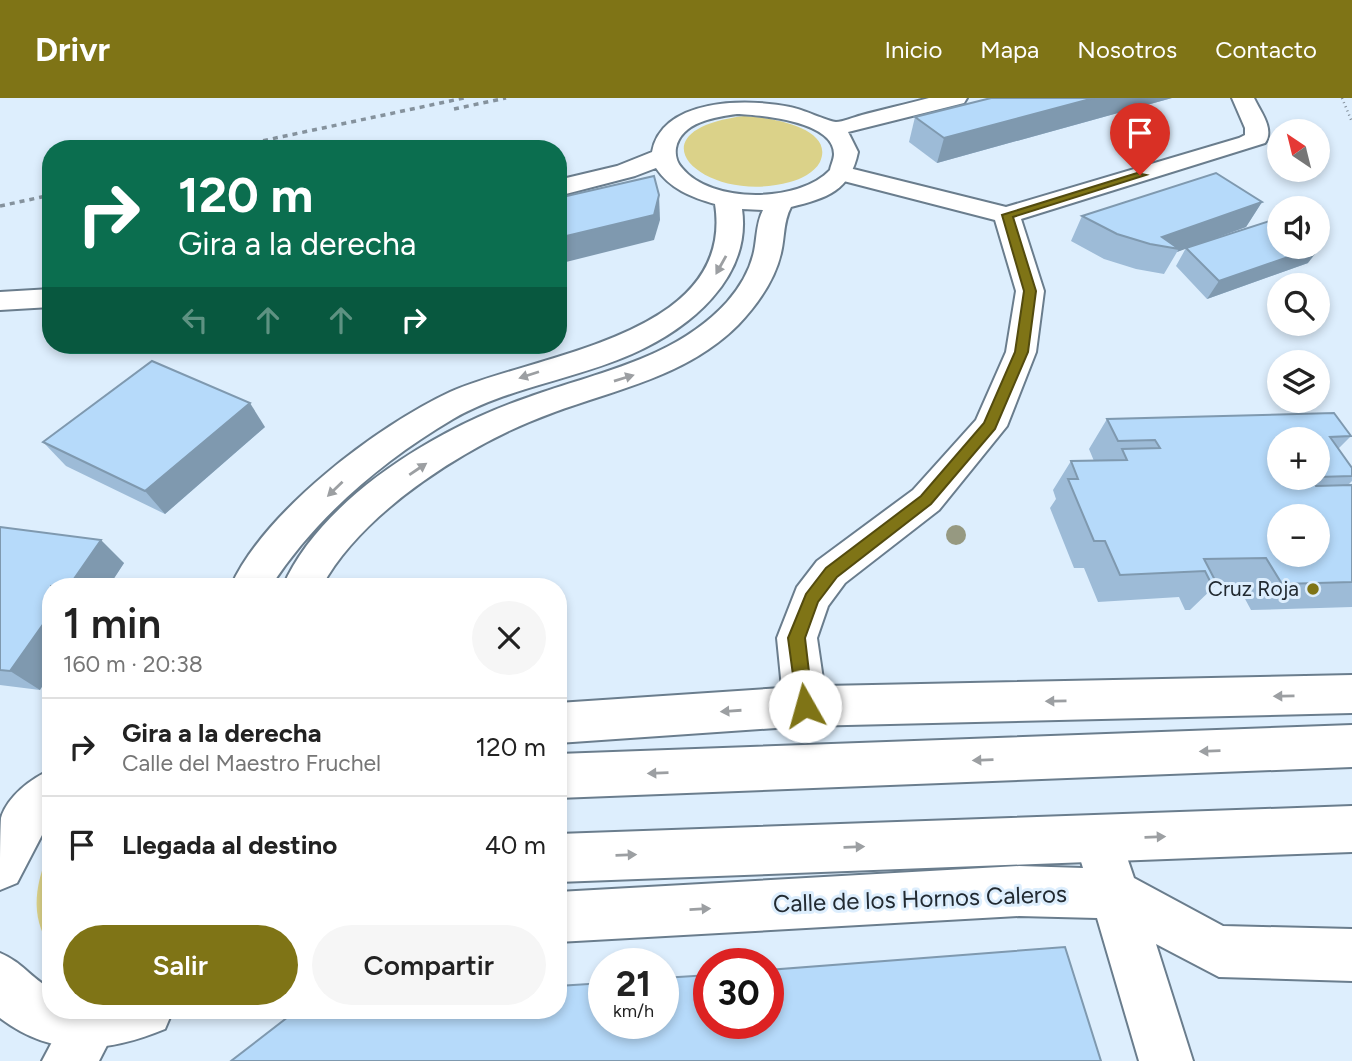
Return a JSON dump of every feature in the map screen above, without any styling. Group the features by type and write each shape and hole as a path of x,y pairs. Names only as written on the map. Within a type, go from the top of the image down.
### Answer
{"main road":[{"path":"830,130 956,98"},
{"path":"841,173 1007,215 1257,138 1257,128 1243,98"},
{"path":"737,107 789,112 811,119 830,130 842,143 846,158 841,173 818,190 782,201 727,199 699,191 678,179 668,168 663,156 665,142 675,129 691,118 737,107"},
{"path":"567,186 626,172 663,156"},
{"path":"567,201 678,179"},
{"path":"256,578 287,535 358,466 442,411 522,378 620,347 671,318 709,286 727,253 731,217 727,199"},
{"path":"307,578 326,548 391,487 464,439 539,405 642,373 708,336 748,296 766,257 771,218 782,201"},
{"path":"805,706 797,638 811,599 831,572 926,500 990,426 1021,352 1030,291 1007,215"},
{"path":"0,283 42,281"},
{"path":"0,301 42,299"},
{"path":"567,722 805,706 1352,694"},
{"path":"567,776 1352,746"},
{"path":"0,811 42,794"},
{"path":"0,866 26,819 42,800"},
{"path":"567,858 1352,829"},
{"path":"1098,839 1166,1061"},
{"name":"Calle de los Hornos Caleros","path":"567,916 1019,891 1114,894 1219,951 1352,955"},
{"path":"3,994 42,1015"},
{"path":"48,1019 80,1042 128,1019"}],"path":[{"path":"1342,98 1352,122"}],"shaded area":[{"path":"744,116 781,122 808,132 818,140 822,150 820,162 811,172 798,179 759,187 730,184 707,176 691,164 684,150 689,136 708,124"},
{"path":"42,870 42,931 37,911"}],"building":[{"path":"991,98 1094,98 944,138 915,117"},
{"path":"1216,173 1262,202 1162,237 1179,249 1117,234 1082,216"},
{"path":"654,176 659,195 654,215 567,236 567,196"},
{"path":"1267,222 1267,259 1282,259 1219,281 1186,248"},
{"path":"152,361 250,403 145,491 43,442"},
{"path":"1334,413 1351,436 1330,437 1330,427 1267,427 1267,490 1330,490 1330,486 1352,485 1352,582 1282,584 1272,567 1330,567 1330,504 1267,504 1267,560 1204,559 1217,584 1212,585 1205,571 1120,575 1105,541 1094,541 1068,479 1078,479 1071,461 1127,460 1122,449 1160,448 1155,440 1118,441 1107,419"},
{"path":"1330,437 1352,468 1352,476 1330,477"},
{"path":"0,527 101,540 75,578 42,578 42,626 10,671 0,670"},
{"path":"1065,947 1101,1061 231,1061 285,1019 567,1019 567,985 588,984 588,1039 679,1039 679,977 693,976 693,1039 784,1039 784,969"}],"railway":[{"path":"266,140 464,98"},
{"path":"454,109 506,98"},
{"path":"0,206 42,197"}],"place":[{"name":"Cruz Roja","path":"1313,589"}],"route":[{"path":"805,706 797,638 811,599 831,572 926,500 990,426 1021,352 1030,291 1007,215 1140,175"}]}
